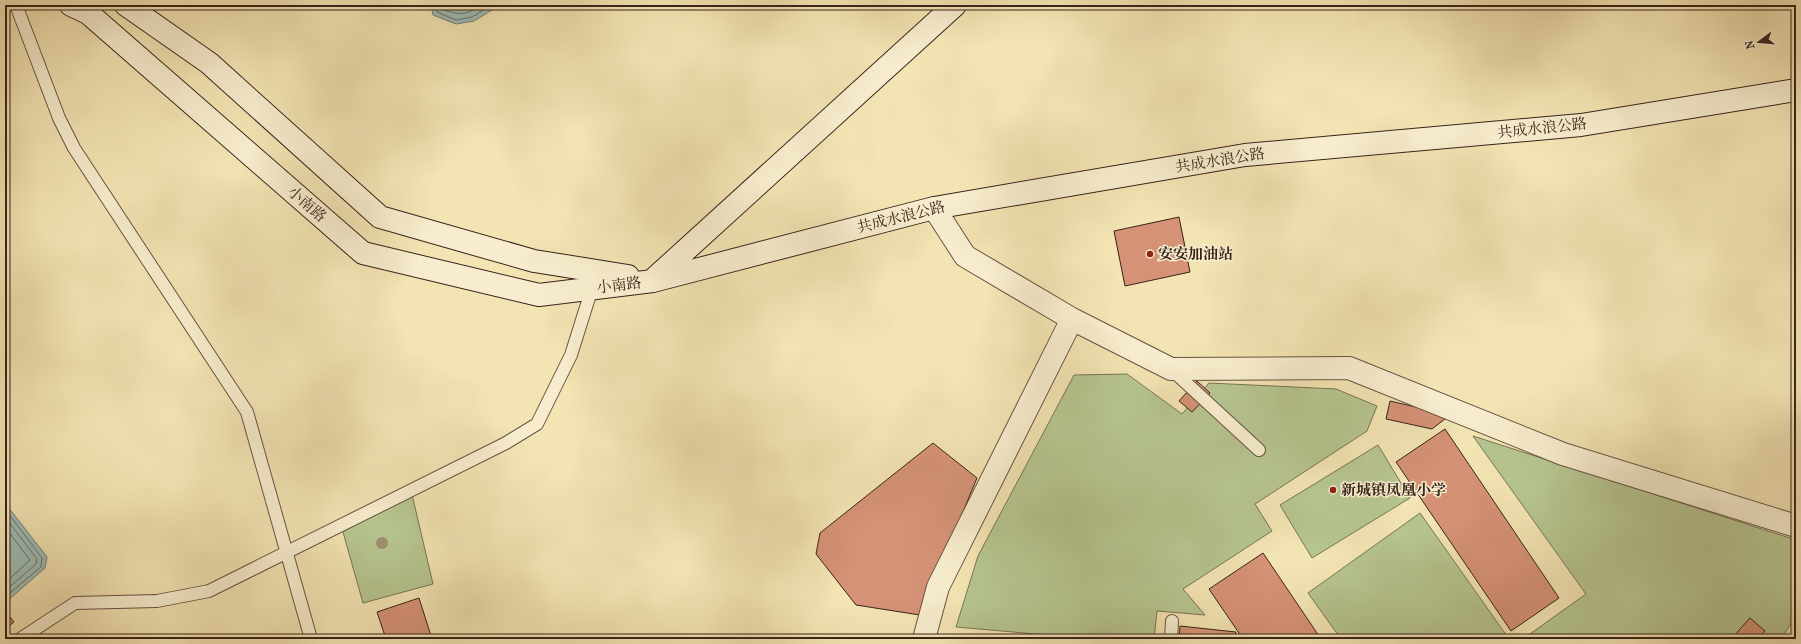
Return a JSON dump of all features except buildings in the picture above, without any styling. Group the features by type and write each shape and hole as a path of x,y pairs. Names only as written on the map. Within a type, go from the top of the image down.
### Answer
{"main road":[{"name":"小南路","path":"71,5 88,13 363,253 539,295 595,280 653,280"},
{"name":"小南路","path":"126,5 209,63 380,217 595,280"},
{"path":"653,280 954,5"},
{"name":"共成水浪公路","path":"653,280 934,208 1245,155 1581,125 1796,90"},
{"path":"934,208 965,256 1072,319 1171,369 1349,368 1563,454 1796,526"},
{"path":"924,639 938,587 1072,319"}],"lane":[{"path":"16,5 59,118 74,148 247,412 311,639"},
{"path":"20,639 75,603 157,601 209,591 506,443 537,424 571,355 595,280"},
{"path":"1171,369 1259,450"},
{"path":"1171,639 1172,621"}],"green space":[{"path":"1127,374 1182,414 1209,383 1336,389 1377,406 1367,431 1255,504 1272,531 1183,589 1205,615 1157,611 1154,639 1092,639 956,627 978,556 1074,375"},
{"path":"1473,436 1796,540 1796,616 1781,639 1523,639 1586,594"},
{"path":"1378,445 1410,498 1312,558 1280,505"},
{"path":"411,490 433,584 363,603 341,525"},
{"path":"1420,513 1509,639 1341,639 1308,593"}],"water":[{"path":"431,5 500,5 474,21 456,24 433,15"},
{"path":"5,503 47,557 45,568 5,603"}],"place":[{"name":"安安加油站","path":"1150,254"},
{"name":"新城镇凤凰小学","path":"1333,490"}]}
